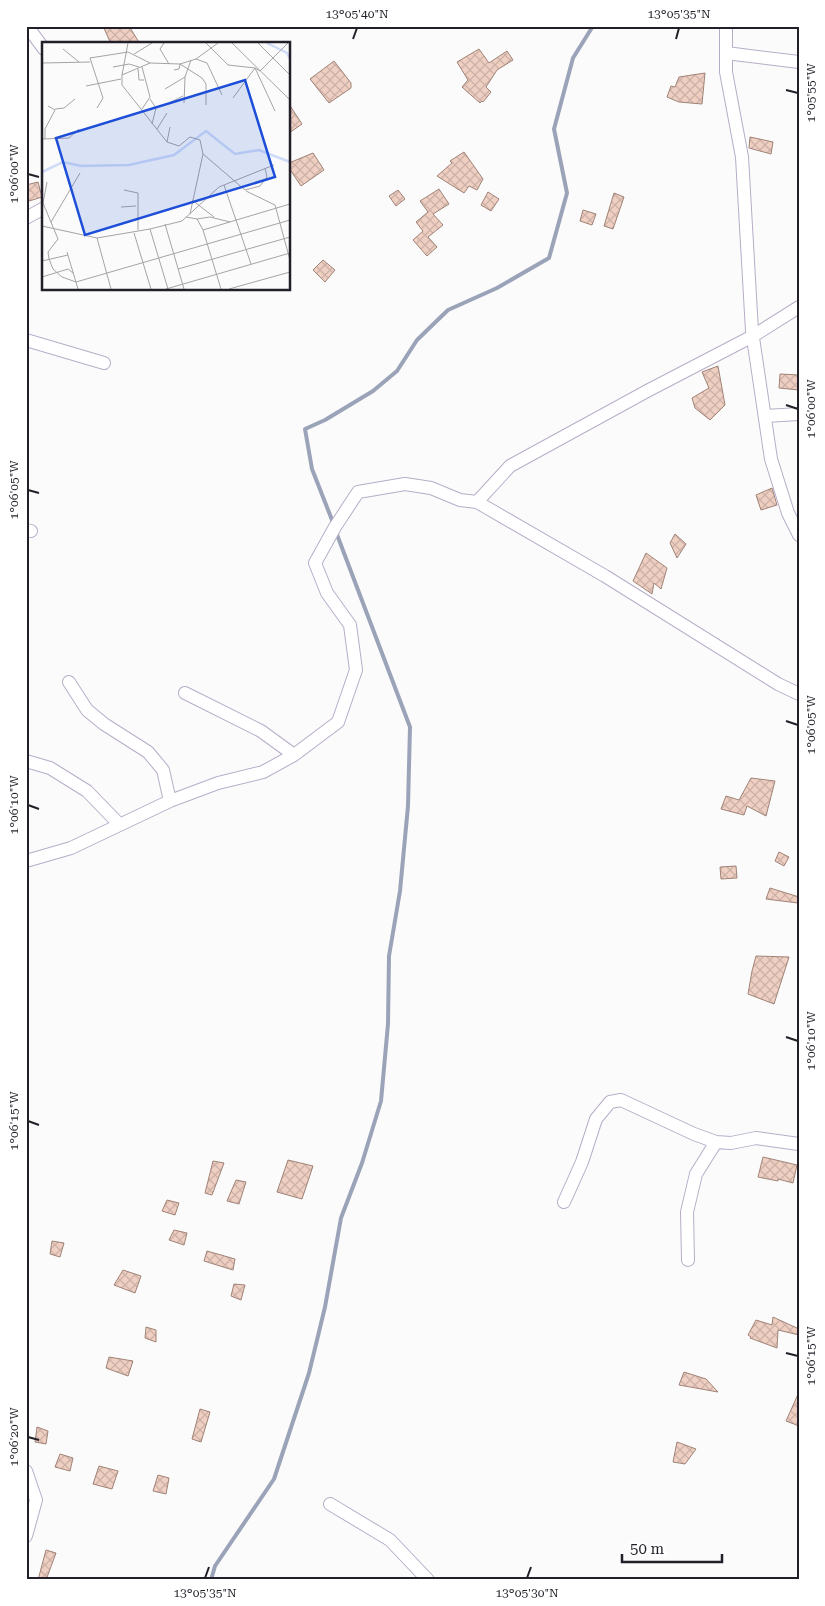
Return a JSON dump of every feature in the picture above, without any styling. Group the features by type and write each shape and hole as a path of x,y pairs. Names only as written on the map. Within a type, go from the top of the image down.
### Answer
{"street":[{"path":"27,26 42,46"},
{"path":"726,26 726,72 742,157 753,336 771,458 788,512 799,535"},
{"path":"726,54 799,62"},
{"path":"26,218 42,209"},
{"path":"477,502 510,466 648,390 753,336 799,307"},
{"path":"26,340 104,363"},
{"path":"765,416 799,414"},
{"path":"26,861 71,848 170,801 218,783 263,772 294,755 338,722 356,670 350,625 327,593 315,563 358,492 405,484 431,488 460,500 477,502 605,576 778,684 799,694"},
{"path":"69,682 87,710 104,724 148,752 163,770 170,801"},
{"path":"185,693 261,731 294,755"},
{"path":"26,761 50,768 88,791 119,824"},
{"path":"564,1202 582,1162 596,1119 610,1102 621,1100 694,1134 716,1142 730,1143 756,1138 799,1144"},
{"path":"688,1260 686,1212 696,1174 716,1142"},
{"path":"26,1470 36,1500 26,1536"},
{"path":"330,1504 390,1540 428,1580"}],"building":[{"path":"103,26 129,26 139,42 110,42"},
{"path":"479,49 489,63 507,51 513,60 497,70 486,87 491,92 480,103 462,87 468,80 457,62"},
{"path":"334,61 351,83 351,88 329,103 310,79"},
{"path":"705,73 702,104 679,102 667,97 671,86 675,87 679,77"},
{"path":"290,106 302,124 290,132"},
{"path":"750,137 773,142 771,154 749,148"},
{"path":"464,152 483,179 477,190 469,186 464,193 437,176 452,163 450,161"},
{"path":"313,153 324,170 301,186 290,170 290,163"},
{"path":"38,182 42,197 26,202 26,185"},
{"path":"439,189 449,204 433,214 443,225 428,237 437,247 427,256 413,240 423,231 416,222 428,212 420,201"},
{"path":"398,190 405,199 396,206 389,196"},
{"path":"488,192 499,199 491,211 481,205"},
{"path":"614,193 624,197 613,229 604,226"},
{"path":"583,210 596,214 592,225 580,221"},
{"path":"323,260 335,270 325,282 313,270"},
{"path":"718,366 725,405 710,420 695,408 692,398 709,388 702,372"},
{"path":"780,374 799,375 799,390 779,388"},
{"path":"772,488 777,505 761,510 756,495"},
{"path":"675,534 686,544 677,558 670,543"},
{"path":"646,553 667,568 661,589 654,583 652,594 633,581"},
{"path":"751,778 775,781 766,816 747,806 744,815 721,809 726,796 739,800"},
{"path":"779,852 789,857 784,866 775,861"},
{"path":"736,866 737,878 721,879 720,867"},
{"path":"770,888 799,897 798,903 766,899"},
{"path":"756,956 789,957 774,1004 748,994"},
{"path":"763,1157 797,1165 793,1183 758,1177"},
{"path":"288,1160 313,1166 302,1199 277,1192"},
{"path":"213,1161 224,1163 212,1195 205,1193"},
{"path":"236,1180 246,1182 239,1204 227,1201"},
{"path":"167,1200 179,1203 175,1215 162,1211"},
{"path":"174,1230 187,1233 184,1245 169,1240"},
{"path":"52,1241 64,1243 60,1257 50,1254"},
{"path":"207,1251 235,1259 233,1270 204,1261"},
{"path":"123,1270 141,1276 135,1293 114,1285"},
{"path":"234,1284 245,1285 241,1300 231,1296"},
{"path":"773,1317 799,1329 799,1335 778,1330 777,1348 750,1338 748,1335 756,1320 772,1325"},
{"path":"146,1327 156,1330 156,1342 145,1338"},
{"path":"109,1357 133,1361 128,1376 106,1368"},
{"path":"684,1372 706,1379 718,1392 679,1385"},
{"path":"799,1392 799,1426 786,1421"},
{"path":"200,1409 210,1412 201,1442 192,1439"},
{"path":"37,1427 48,1431 46,1444 35,1442"},
{"path":"677,1442 696,1449 685,1464 673,1462"},
{"path":"60,1454 73,1458 70,1471 55,1467"},
{"path":"99,1466 118,1471 112,1489 93,1484"},
{"path":"158,1475 169,1478 166,1494 153,1491"},
{"path":"46,1550 56,1553 46,1580 38,1580"}],"waterway":[{"path":"334,525 312,469 305,429 325,420 373,391 397,371 417,340 448,310 497,288 549,258 567,193 554,129 573,58 593,26"},
{"path":"211,1580 215,1566 274,1479 309,1373 325,1307 341,1218 362,1163 381,1101 388,1024 389,956 400,891 408,806 410,727 336,532"}]}
